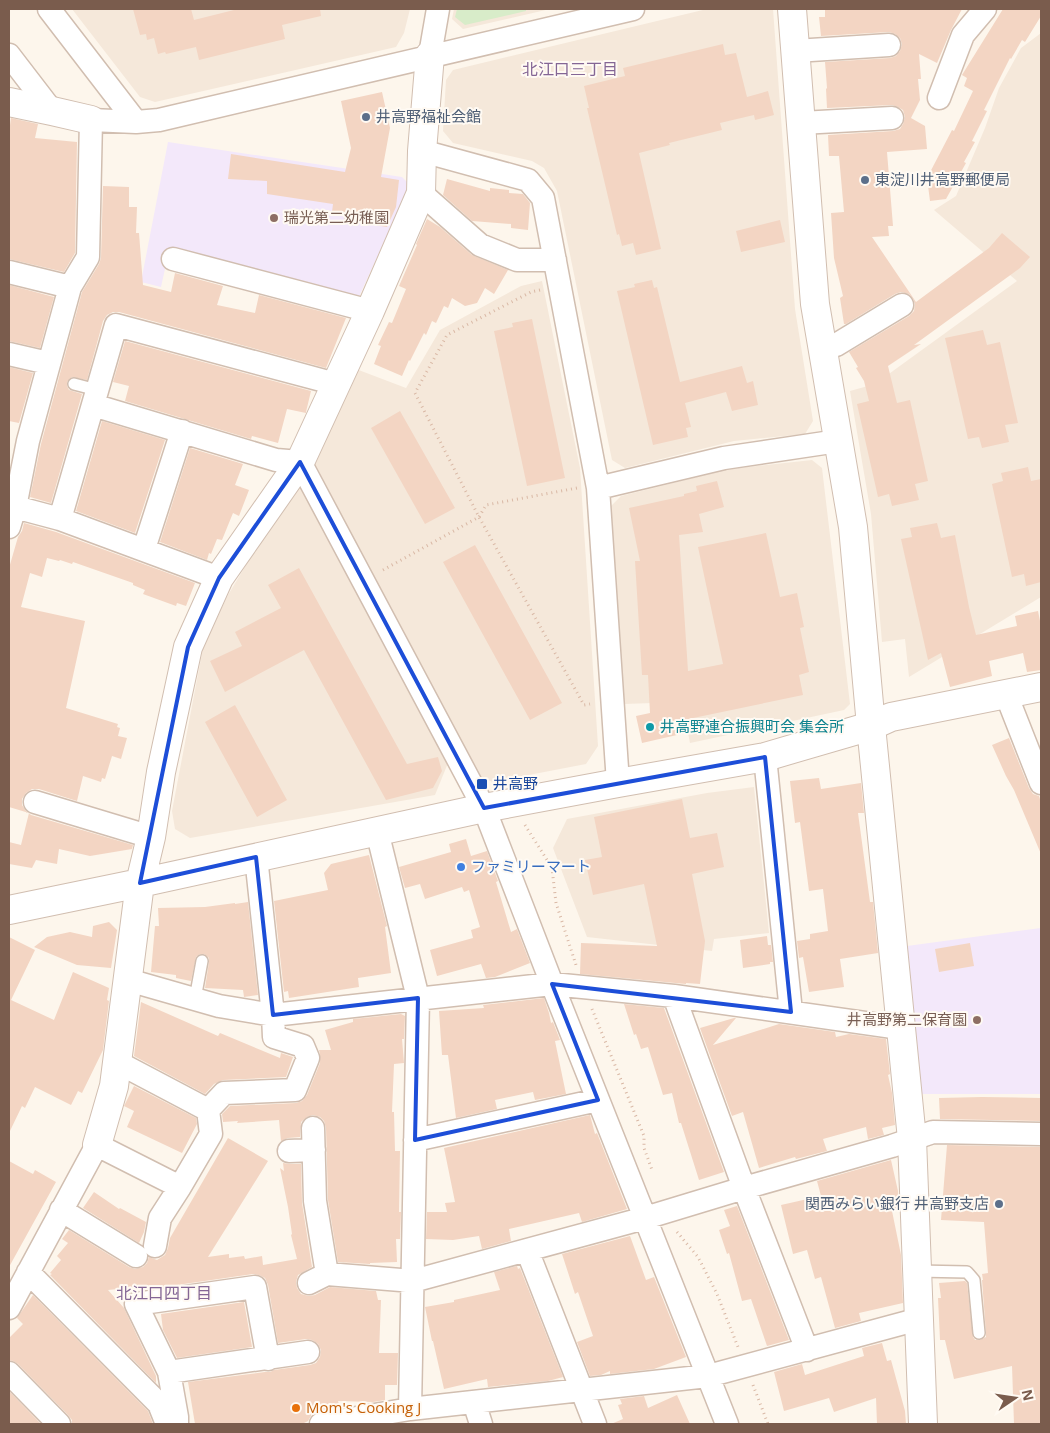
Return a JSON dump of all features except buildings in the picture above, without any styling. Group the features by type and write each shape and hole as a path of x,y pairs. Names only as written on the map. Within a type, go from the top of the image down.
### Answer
{"street":[{"path":"49,9 136,122"},
{"path":"9,1308 97,1145 114,1086 140,883 151,837 161,772 188,647 219,578 300,462 370,311 421,194 422,151 430,55 438,9"},
{"path":"9,102 52,110 90,120 136,122 160,120 632,9"},
{"path":"792,9 815,304 854,527 871,726 912,1139 922,1424"},
{"path":"939,98 963,36 985,9"},
{"path":"796,51 889,45"},
{"path":"9,55 52,110"},
{"path":"801,122 892,118"},
{"path":"90,120 88,256 70,287 48,363 18,439 12,517 60,519 219,578"},
{"path":"422,151 528,180 543,198 555,260 590,488 618,783"},
{"path":"421,194 480,245 517,260 555,260"},
{"path":"173,259 370,311"},
{"path":"9,272 70,287"},
{"path":"822,350 836,345 902,305"},
{"path":"60,519 116,325 336,384"},
{"path":"9,354 48,363"},
{"path":"95,397 182,432 276,460 300,462"},
{"path":"144,549 182,432"},
{"path":"590,488 724,458 838,441"},
{"path":"300,462 484,808 639,1200 653,1216 708,1376 727,1424"},
{"path":"9,910 484,808 765,757 871,726 891,717 1041,687"},
{"path":"1006,694 1041,783"},
{"path":"765,757 791,1012"},
{"path":"35,802 151,837"},
{"path":"378,831 418,998 410,1409"},
{"path":"208,1110 224,1093 295,1090 308,1058 303,1046 274,1037 256,857"},
{"path":"128,980 219,1006 273,1015 552,984 674,996 900,1028"},
{"path":"674,996 744,1188 807,1350"},
{"path":"117,1062 208,1110"},
{"path":"415,1140 598,1100"},
{"path":"61,1210 145,1251 160,1218 212,1134 208,1110"},
{"path":"313,1128 318,1279 413,1281 653,1216 933,1132 1041,1134"},
{"path":"97,1145 180,1187"},
{"path":"288,1151 314,1150"},
{"path":"526,1250 595,1424"},
{"path":"28,1272 159,1404 167,1424"},
{"path":"177,1424 169,1372 136,1304 255,1287 268,1358"},
{"path":"321,1424 410,1409 708,1376 919,1319"},
{"path":"169,1372 308,1352"},
{"path":"9,1374 60,1424"},
{"path":"474,1402 481,1424"}],"lane":[{"path":"74,384 95,397"},
{"path":"195,999 202,961"},
{"path":"917,1271 967,1272 974,1280 979,1333"}],"path":[{"path":"548,289 531,292 447,335 415,392 479,516 584,705 598,702"},
{"path":"375,574 479,516 486,505 590,488"},
{"path":"653,1216 698,1257 717,1294 768,1424"}],"highlighted area":[{"path":"300,462 484,808 765,757 791,1012 552,984 598,1100 415,1140 418,998 273,1015 256,857 140,883 188,647 219,578"}],"shaded area":[{"path":"72,9 410,9 404,33 396,47 155,102 140,97"},
{"path":"454,9 550,9 463,29 452,19"},
{"path":"707,9 773,9 795,309 813,421 805,434 734,441 625,468 612,460 557,191 544,168 532,161 453,143 443,131 446,80 453,70"},
{"path":"1041,33 1041,597 909,677 905,639 882,642 871,514 850,391 875,384 1017,281 934,210 956,196 985,128 999,88 1021,48"},
{"name":"瑞光第二幼稚園","path":"168,142 402,177 410,185 357,301 169,251 161,287 141,282"},
{"path":"542,281 580,468 598,746 586,764 493,782 478,776 311,461 356,369 406,388 440,330 521,286"},
{"path":"812,460 822,468 850,704 844,710 690,743 682,702 624,704 611,506 621,496 729,469"},
{"path":"301,486 448,763 435,795 190,838 175,829 172,811 203,648 228,595 292,489"},
{"path":"754,787 769,933 714,939 712,951 587,937 553,848 567,819 707,793"},
{"name":"井高野第二保育園","path":"1041,928 1041,1094 920,1094 907,946"}],"green space":[{"path":"457,9 526,9 526,11 465,25 455,17"}],"place":[{"name":"井高野福祉会館","path":"366,117"},
{"name":"東淀川井高野郵便局","path":"865,180"},
{"name":"瑞光第二幼稚園","path":"274,218"},
{"name":"井高野連合振興町会 集会所","path":"650,727"},
{"name":"井高野","path":"482,784"},
{"name":"ファミリーマート","path":"461,867"},
{"name":"井高野第二保育園","path":"977,1020"},
{"name":"関西みらい銀行 井高野支店","path":"999,1204"},
{"name":"Mom's Cooking J","path":"296,1408"}],"district":[{"name":"北江口三丁目","path":"570,69"},
{"name":"北江口四丁目","path":"164,1293"}]}
